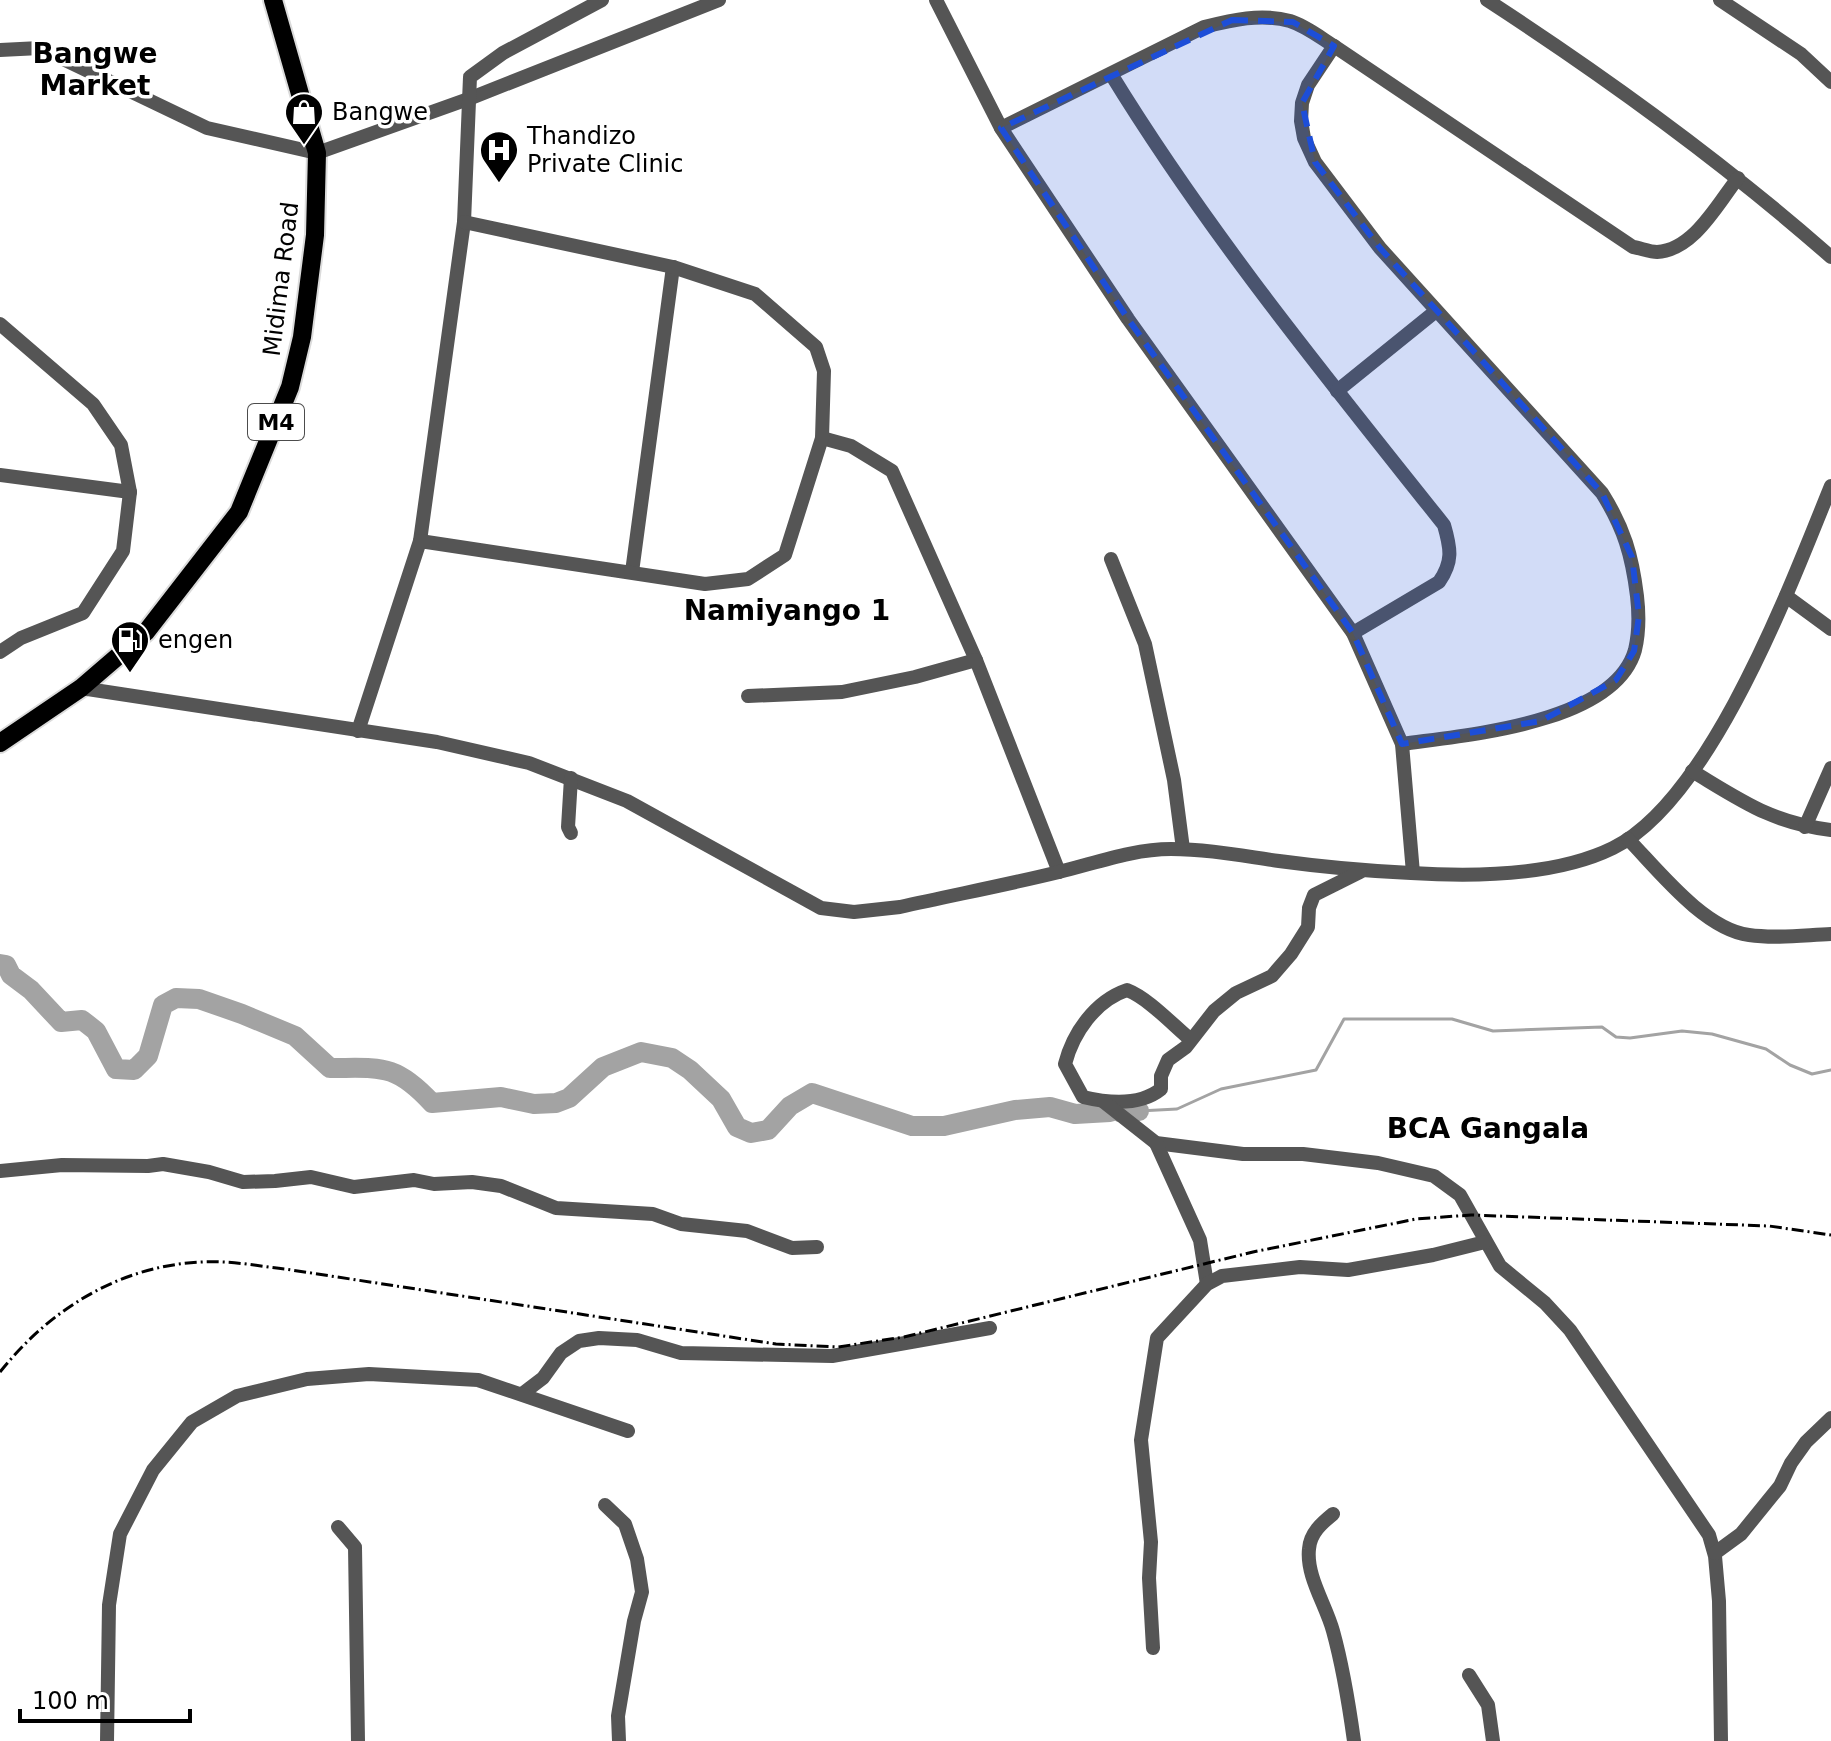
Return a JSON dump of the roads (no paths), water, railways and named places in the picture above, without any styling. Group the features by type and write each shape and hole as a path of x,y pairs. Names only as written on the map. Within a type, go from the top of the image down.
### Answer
{"main road":[{"name":"Midima Road","path":"0,743 81,688 146,632 239,512 290,387 302,337 315,235 317,153 273,0"}],"street":[{"path":"358,731 420,541 464,222 470,77 503,53 602,0"},
{"path":"0,50 40,48 207,128 317,153 471,98 719,0"},
{"path":"936,0 1001,128 1128,319 1353,633 1402,744 1413,873"},
{"path":"1487,0 1571,55 1738,178 1831,257"},
{"path":"1720,0 1801,54 1831,82"},
{"path":"1001,128 1204,27 1265,17 1293,22 1334,46 1633,247 1657,252 1691,238 1738,178"},
{"path":"1334,46 1308,85 1302,103 1304,138 1315,162 1380,248 1602,493 1617,518 1632,557 1639,616 1634,651 1627,667 1616,680 1565,712 1512,728 1402,744"},
{"path":"1111,74 1226,248 1444,525 1451,554 1448,569 1439,582 1353,633"},
{"path":"420,541 705,584 748,579 785,555 822,438 824,371 816,347 755,294 673,267 464,222"},
{"path":"632,572 673,267"},
{"path":"1337,391 1436,311"},
{"path":"0,324 93,404 121,445 130,492 123,551 83,613 21,638 0,652"},
{"path":"822,438 851,446 892,471 976,660 1059,872"},
{"path":"0,475 130,492"},
{"path":"81,688 484,751 571,778 627,801 795,895 836,912 900,907 1144,851 1183,849 1413,873 1481,875 1524,871 1598,855 1628,839 1665,804 1692,771 1726,718 1786,596 1831,486"},
{"path":"1111,559 1145,644 1174,780 1183,849"},
{"path":"1786,596 1831,629"},
{"path":"748,696 842,692 976,660"},
{"path":"1805,827 1831,768"},
{"path":"1692,771 1765,815 1805,827 1831,830"},
{"path":"571,778 568,827 571,833"},
{"path":"1628,839 1690,901 1731,930 1761,936 1831,934"},
{"path":"1191,1040 1127,990 1104,1001 1085,1023 1069,1049 1065,1064 1083,1097 1104,1102 1137,1102 1150,1098 1161,1089 1161,1076 1168,1060 1191,1040 1225,1001 1272,976 1291,954 1308,927 1309,908 1314,895 1364,870"},
{"path":"1104,1102 1156,1143 1200,1240 1207,1284"},
{"path":"1156,1143 1243,1154 1303,1154 1413,1169 1434,1176 1460,1195 1500,1266 1545,1303 1570,1330 1702,1522 1715,1553 1719,1601 1721,1741"},
{"path":"0,1171 62,1165 163,1164 243,1182 311,1177 354,1187 414,1180 434,1184 472,1182 501,1186 556,1208 653,1214 681,1224 747,1231 792,1248 817,1247"},
{"path":"1153,1648 1149,1578 1151,1542 1141,1440 1157,1338 1207,1284 1222,1276 1300,1267 1348,1270 1485,1242"},
{"path":"522,1394 543,1378 561,1353 579,1341 599,1338 637,1340 681,1353 832,1356 990,1328"},
{"path":"107,1741 109,1605 120,1534 153,1470 192,1422 237,1396 307,1379 369,1374 478,1380 628,1431"},
{"path":"1715,1553 1741,1534 1780,1486 1806,1442 1831,1418"},
{"path":"605,1505 625,1524 637,1559 642,1592 618,1716 619,1741"},
{"path":"1333,1514 1312,1537 1308,1550 1314,1579 1333,1628 1354,1741"},
{"path":"338,1527 355,1547 358,1741"},
{"path":"1469,1675 1488,1705 1493,1741"}],"waterway":[{"path":"0,964 6,965 11,975 31,990 61,1022 82,1020 96,1031 116,1069 134,1070 148,1056 163,1005 176,998 199,999 295,1036 330,1068 375,1069 397,1074 432,1103 501,1097 534,1104 556,1103 569,1098 603,1067 641,1052 672,1058 690,1070 721,1099 737,1127 751,1133 768,1130 790,1106 812,1093 912,1126 944,1126 1015,1110 1050,1107 1075,1114 1110,1112"},
{"path":"1139,1111 1177,1109 1221,1089 1316,1070 1344,1019 1452,1019 1493,1031 1602,1027 1616,1037 1630,1038 1682,1031 1712,1034 1766,1049 1790,1065 1812,1074 1831,1070"},
{"path":"1120,1112 1139,1111"}],"railway":[{"path":"0,1372 45,1325 98,1290 158,1268 191,1263 224,1262 285,1269 776,1344 838,1347 904,1337 1253,1252 1416,1219 1471,1215 1769,1226 1831,1235"}],"place":[{"name":"Bangwe","path":"304,146"},
{"name":"Thandizo Private Clinic","path":"499,184"},
{"name":"engen","path":"130,674"}],"district":[{"name":"Bangwe Market","path":"95,69"},
{"name":"Namiyango 1","path":"787,610"},
{"name":"BCA Gangala","path":"1488,1128"}]}
